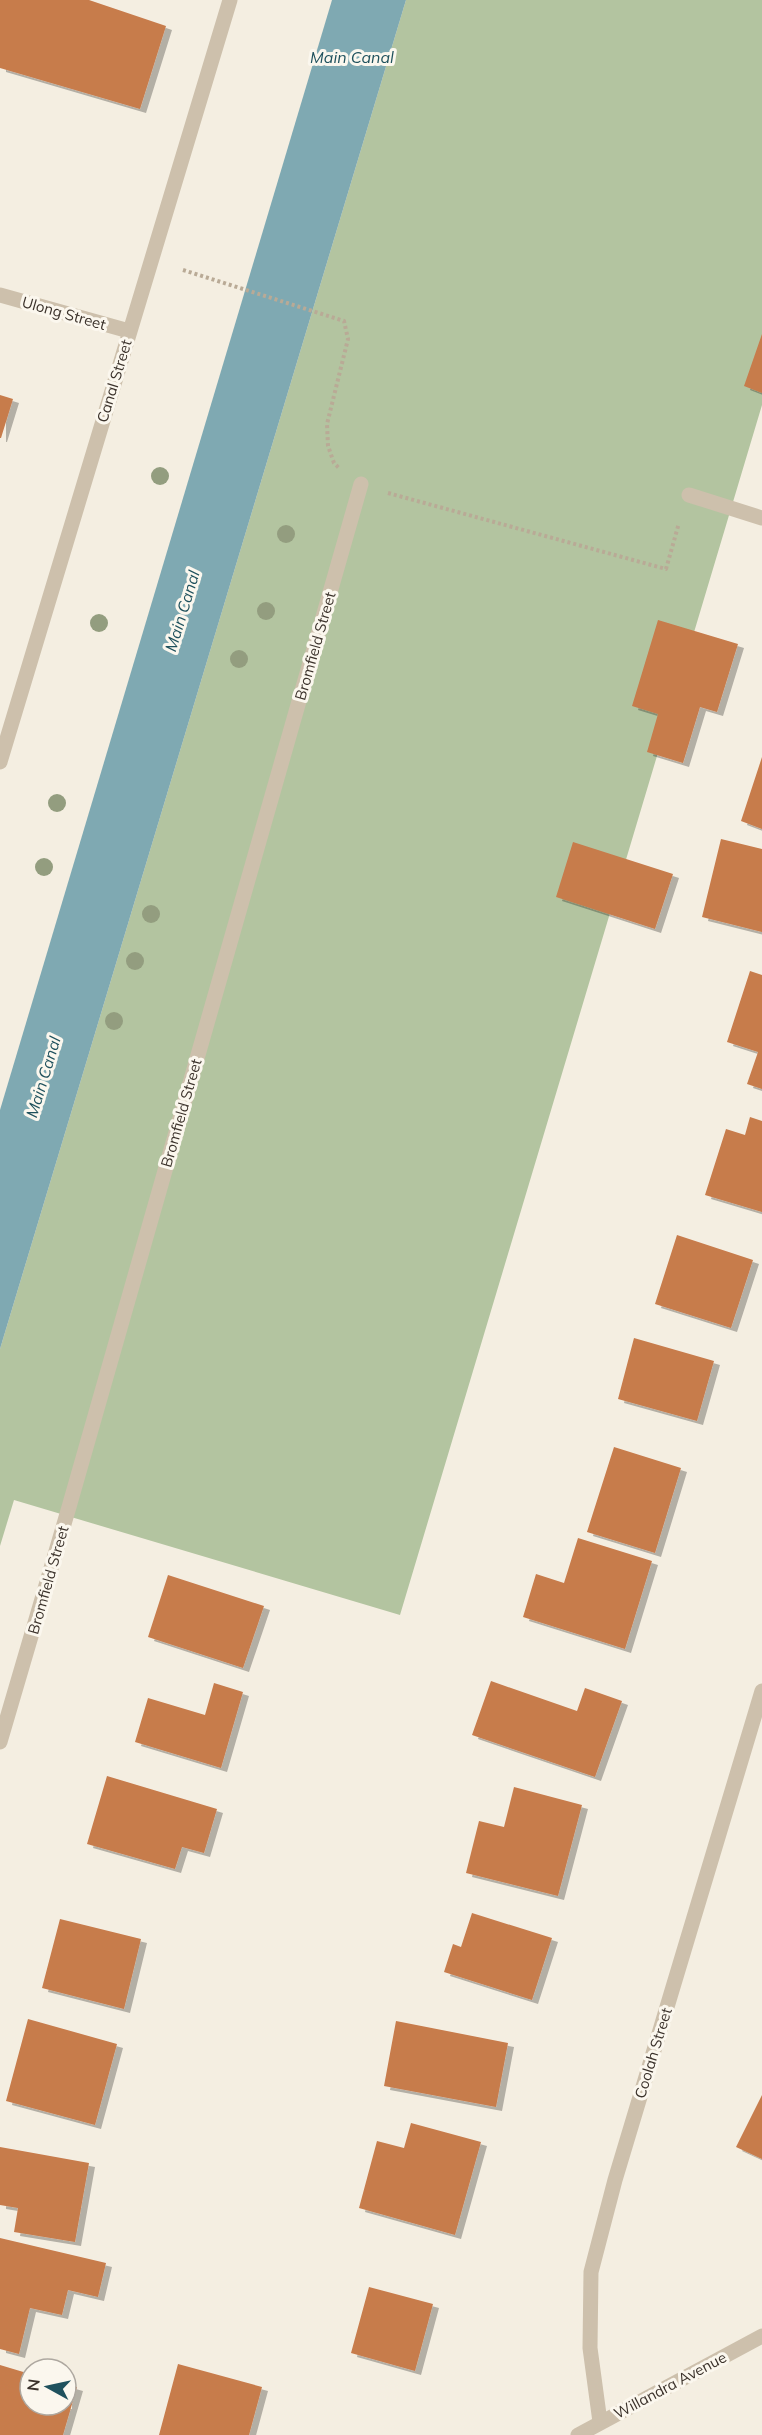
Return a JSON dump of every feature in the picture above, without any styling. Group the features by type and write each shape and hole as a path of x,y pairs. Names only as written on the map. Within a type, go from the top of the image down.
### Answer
{"street":[{"name":"Canal Street","path":"0,762 230,0"},
{"name":"Ulong Street","path":"0,295 129,331"},
{"name":"Bromfield Street","path":"0,1742 73,1495 361,484"},
{"path":"688,495 762,518"},
{"name":"Coolah Street","path":"600,2422 590,2348 591,2272 615,2180 762,1690"},
{"name":"Willandra Avenue","path":"578,2435 762,2336"}],"path":[{"path":"183,270 344,321 348,339 327,424 328,446 334,463 349,478 361,484 666,569 679,523"}],"green space":[{"path":"406,0 762,0 762,405 400,1615 14,1500 0,1546 0,1349"}],"water":[{"name":"Main Canal","path":"332,0 406,0 0,1349 0,1110"}],"building":[{"path":"0,0 89,0 166,26 140,109 0,68"},
{"path":"762,334 762,393 744,386"},
{"path":"0,395 13,399 1,438 0,438"},
{"path":"658,620 738,644 717,712 700,707 683,763 647,752 658,714 632,706"},
{"path":"762,757 762,829 741,821"},
{"path":"721,839 762,849 762,932 702,917"},
{"path":"573,842 673,874 655,929 556,897"},
{"path":"750,971 762,975 762,1089 747,1084 758,1052 727,1042"},
{"path":"750,1117 762,1121 762,1212 705,1195 726,1129 745,1135"},
{"path":"677,1235 753,1260 731,1328 655,1304"},
{"path":"634,1338 714,1361 697,1421 618,1399"},
{"path":"614,1447 681,1468 655,1553 587,1532"},
{"path":"578,1538 652,1561 625,1649 523,1617 536,1574 564,1583"},
{"path":"168,1575 264,1606 243,1668 148,1637"},
{"path":"491,1681 577,1711 585,1688 622,1701 595,1777 472,1735"},
{"path":"214,1683 243,1692 221,1768 135,1742 148,1698 205,1715"},
{"path":"107,1776 217,1809 204,1853 182,1847 175,1869 87,1844"},
{"path":"514,1787 582,1805 558,1896 466,1873 479,1821 504,1827"},
{"path":"472,1913 552,1938 532,2000 444,1972 453,1944 461,1947"},
{"path":"60,1919 141,1939 124,2009 42,1988"},
{"path":"28,2019 117,2044 95,2125 6,2101"},
{"path":"396,2021 508,2043 496,2107 384,2086"},
{"path":"762,2095 762,2159 736,2147"},
{"path":"411,2123 481,2142 455,2235 359,2208 377,2141 404,2148"},
{"path":"0,2147 89,2163 75,2242 14,2232 18,2208 0,2205"},
{"path":"0,2238 106,2263 98,2297 68,2290 62,2315 30,2308 19,2354 0,2349"},
{"path":"369,2287 433,2304 415,2371 351,2353"},
{"path":"178,2364 262,2387 249,2435 159,2435"},
{"path":"0,2365 18,2370 18,2417 68,2417 63,2435 0,2435"}]}
